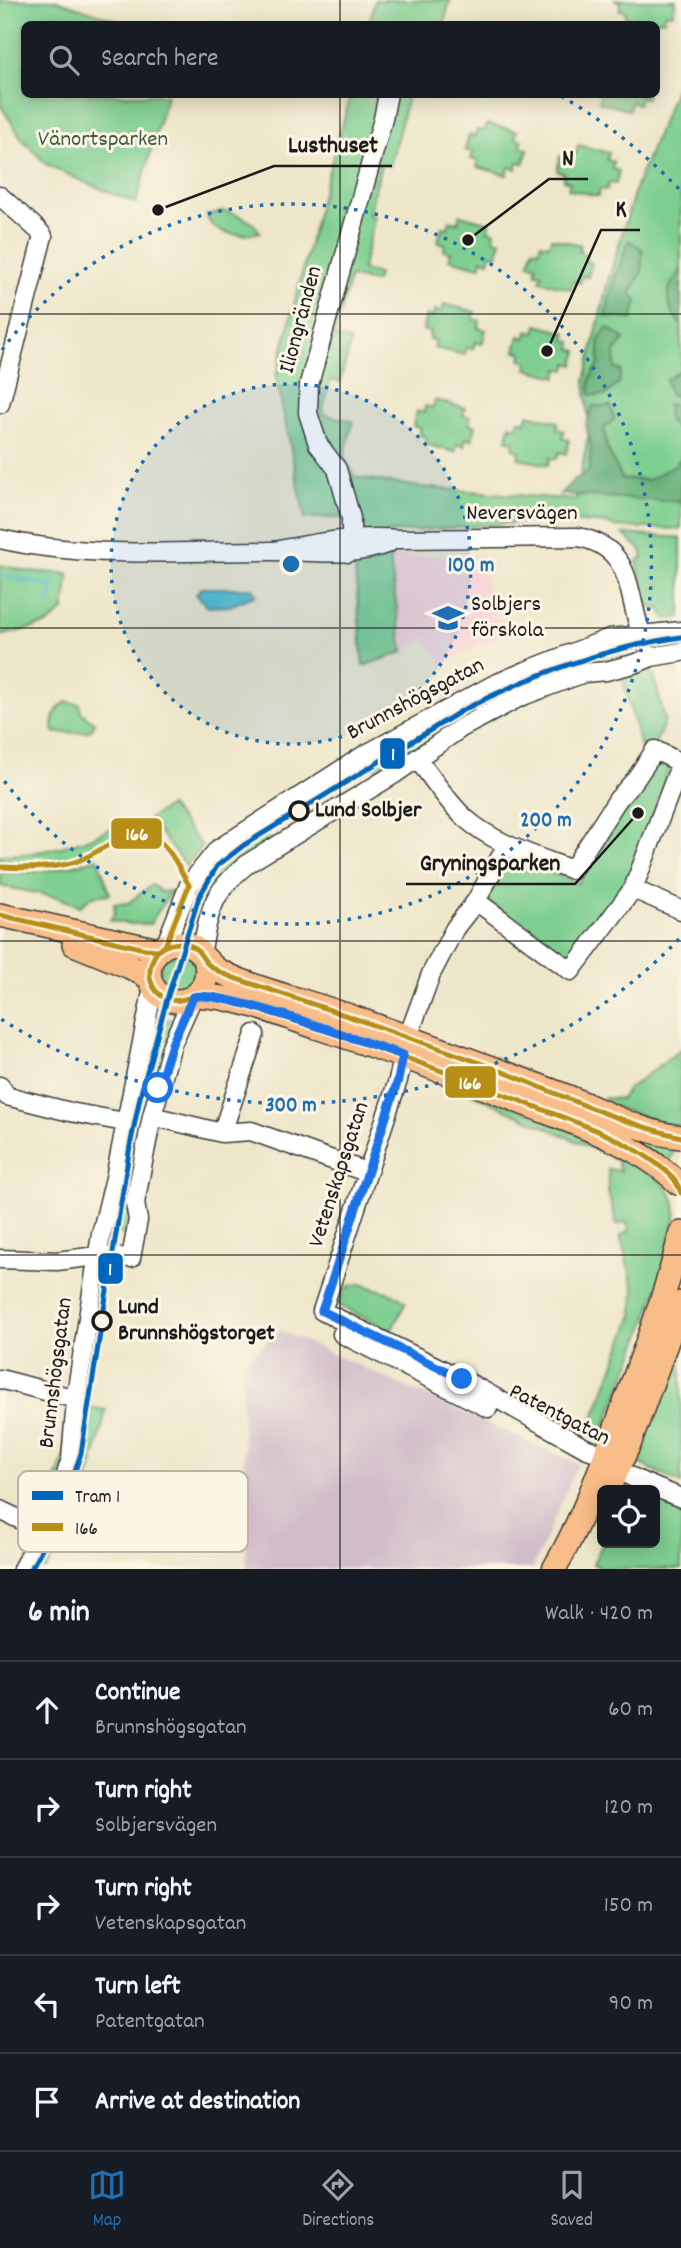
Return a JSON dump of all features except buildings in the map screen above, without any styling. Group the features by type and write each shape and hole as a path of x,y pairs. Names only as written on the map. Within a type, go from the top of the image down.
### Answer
{"main road":[{"path":"5,917 162,948 184,943 191,945 229,976 405,1046 619,1143 656,1164 679,1188"},
{"path":"5,917 130,967 152,983 159,994 175,1001 195,996 216,997 405,1046 569,1097 642,1128 681,1137"},
{"path":"152,983 151,961 162,948"},
{"path":"195,996 206,980 204,958"},
{"path":"679,1188 677,1168 681,1156"},
{"path":"554,1569 608,1470 661,1306 681,1233"},
{"path":"608,1470 630,1442 681,1303"},
{"path":"571,1569 597,1514"}],"street":[{"name":"Iliongränden","path":"350,545 352,518 337,469 318,444 308,413 309,384 387,98"},
{"path":"0,196 43,236 0,404"},
{"name":"Neversvägen","path":"0,539 70,550 105,552 274,551 327,554 350,545 374,548 398,539 578,537 592,540 612,552 625,570 641,634 651,657"},
{"name":"Brunnshögsgatan","path":"162,948 189,885 218,849 388,741 493,685 610,638 681,631"},
{"name":"Brunnshögsgatan","path":"204,958 212,907 219,891 231,876 250,862 461,728 538,689 584,674 681,652"},
{"path":"417,758 463,817 479,830 507,845 572,870 618,799 635,780 655,750 681,763 633,889 571,971 476,901"},
{"name":"Vetenskapsgatan","path":"322,1311 398,1080 405,1046 431,974 507,845"},
{"path":"633,889 681,910"},
{"name":"Brunnshögsgatan","path":"68,1471 97,1256 152,983"},
{"path":"0,1259 57,1261 97,1256 131,1258 138,1220 135,1203 152,1116 172,1044 195,996"},
{"path":"222,1133 255,1034"},
{"path":"2,1095 125,1122"},
{"path":"152,1116 222,1133 251,1131 366,1172"},
{"name":"Patentgatan","path":"322,1311 462,1379 585,1448 608,1470 681,1498"},
{"path":"0,1379 76,1399"},
{"path":"0,1510 18,1519"},
{"name":"Brunnshögsgatan","path":"22,1569 32,1552"}],"shaded area":[{"name":"Solbjers förskola","path":"480,555 490,603 504,633 442,665 425,638 403,652 390,557"},
{"path":"279,1330 578,1464 532,1569 247,1569 248,1471 244,1471 241,1365"}],"green space":[{"name":"Vänortsparken","path":"0,0 56,0 119,21 21,21 21,98 166,98 136,203 46,164 22,139 1,106"},
{"path":"375,0 450,0 445,21 370,21"},
{"path":"614,0 676,0 673,14 666,13 664,20 657,21 625,18 626,11 619,10 621,3"},
{"path":"681,71 681,529 615,527 609,524 552,520 386,533 403,652 363,666 351,518 305,518 276,377 320,201 350,98 407,98 390,166 381,164 369,215 375,217 362,270 378,274 376,282 350,277 334,337 351,341 340,382 330,380 322,414 353,421 344,457 355,477 420,487 576,500 589,431 585,381 607,285 636,186"},
{"path":"600,98 640,98 638,104 631,102 629,110 599,102"},
{"path":"487,124 517,131 515,139 522,140 521,147 528,149 524,163 518,162 516,169 509,167 507,175 477,167 478,161 471,159 473,152 465,150 469,135 475,136 477,130 485,131"},
{"path":"578,145 609,153 607,160 614,162 612,169 619,171 616,184 609,183 607,190 600,189 598,196 568,189 570,182 563,180 564,173 557,171 560,156 567,158 569,151 576,153"},
{"path":"224,211 249,221 260,232 237,234 221,231 210,222 207,215"},
{"path":"460,215 490,223 488,230 495,232 494,239 501,241 497,255 491,254 489,261 482,259 480,267 449,259 451,253 444,250 445,244 438,242 442,227 448,228 450,221 458,223"},
{"path":"551,238 581,245 579,252 586,254 585,261 592,263 588,277 582,276 580,283 573,281 571,289 540,281 542,274 535,273 537,266 529,264 533,249 539,250 541,243 549,245"},
{"path":"629,240 642,249 642,271 631,293 637,301 632,320 605,316"},
{"path":"681,269 681,325 671,310 668,297 671,284"},
{"path":"444,304 475,312 473,319 480,321 478,328 486,330 482,344 475,342 473,349 466,348 465,355 434,348 436,341 429,339 430,332 423,330 426,315 433,317 435,310 442,312"},
{"path":"537,325 567,333 565,340 572,342 571,349 578,351 574,365 568,363 566,370 559,369 557,377 527,369 528,362 521,360 523,353 515,351 519,336 526,338 527,331 535,333"},
{"path":"607,327 625,339 615,352 615,369 621,370 619,383 606,395 590,395 590,379 599,365 599,340"},
{"path":"681,370 681,396 670,395 666,380"},
{"path":"435,400 465,408 463,415 470,417 469,424 476,426 472,440 466,438 464,446 457,444 455,452 425,444 426,437 419,435 421,428 413,426 417,411 424,413 425,406 433,408"},
{"path":"667,404 681,406 681,437 668,419"},
{"path":"593,406 611,406 614,419 604,429 607,448 622,479 648,480 676,464 681,458 681,502 560,494 574,480 589,471 591,446 586,425"},
{"path":"528,414 558,422 557,429 564,431 562,438 569,440 566,454 559,452 557,459 550,458 548,465 518,458 520,451 513,449 514,442 507,440 510,425 517,427 519,420 526,422"},
{"path":"623,534 681,538 681,617 665,619 661,609 647,607 637,561 643,558 641,550"},
{"path":"0,565 26,571 69,574 64,610 48,624 0,636"},
{"path":"618,641 623,663 585,669 383,778 369,757 462,707"},
{"path":"652,669 665,720 651,755 641,748 621,673"},
{"path":"67,702 79,704 81,712 95,723 91,730 54,732 55,714"},
{"path":"655,760 670,766 632,876 571,958 486,900 510,860 578,883"},
{"path":"169,806 202,846 186,866 149,819"},
{"path":"124,821 127,829 78,858 39,863 0,862 0,855 32,853 64,846 95,836"},
{"path":"261,824 275,845 245,862 207,926 183,918 188,903 206,871"},
{"path":"98,858 110,894 93,896 80,906 57,897 0,886 1,872 50,870"},
{"path":"152,885 161,892 171,891 150,924 127,924 110,920 115,913 114,904 128,903"},
{"path":"178,952 195,959 200,977 185,989 166,983 160,975 161,961"},
{"path":"154,1015 176,1022 131,1236 107,1232"},
{"path":"681,1049 681,1130 602,1102 605,1098 621,1099 628,1089"},
{"path":"421,1071 520,1109 604,1146 639,1166 664,1186 675,1204 673,1228 657,1291 601,1437 589,1430 633,1315 634,1288 620,1236 629,1231 627,1222 617,1225 608,1192 608,1169 620,1171 616,1159"},
{"path":"649,1136 676,1146 669,1162 643,1149"},
{"path":"360,1284 393,1294 406,1302 391,1331 338,1305 345,1290"},
{"path":"681,1319 681,1484 641,1464 634,1450"},
{"path":"80,1406 106,1410 90,1471 59,1471"},
{"path":"660,1498 681,1505 681,1569 603,1569 593,1564 601,1548 660,1548"},
{"path":"33,1552 56,1552 46,1569 27,1569"}],"water":[{"path":"201,588 252,588 256,595 230,606 208,607 196,594"}],"waterway":[{"path":"1,575 53,587 51,603"}],"tram line":[{"name":"1","path":"75,1471 81,1453 140,1097 199,897 217,866 244,845 463,710 489,697 596,655 681,637"},
{"name":"1","path":"31,1569 40,1552"}],"transit line":[{"name":"166","path":"0,867 57,866 83,859 132,834 149,834 167,849 189,885 165,946"},
{"name":"166","path":"0,915 145,949 158,950 165,946"},
{"name":"166","path":"681,1137 630,1122 483,1064 230,976 209,965 196,949 187,944 166,946 157,952 151,964 151,982 164,998 174,1000 197,995 216,997 333,1032 447,1073 616,1139 669,1173 681,1193"}],"place":[{"name":"Lusthuset","path":"158,210"},
{"name":"N","path":"468,240"},
{"name":"K","path":"547,351"},
{"name":"Solbjers förskola","path":"448,618"},
{"name":"Lund Solbjer","path":"299,811"},
{"name":"Gryningsparken","path":"638,813"},
{"name":"Lund Brunnshögstorget","path":"102,1321"}],"route":[{"path":"158,1088 182,1019 196,995 216,997 267,1011 403,1055 398,1080 322,1311 462,1379"}]}
